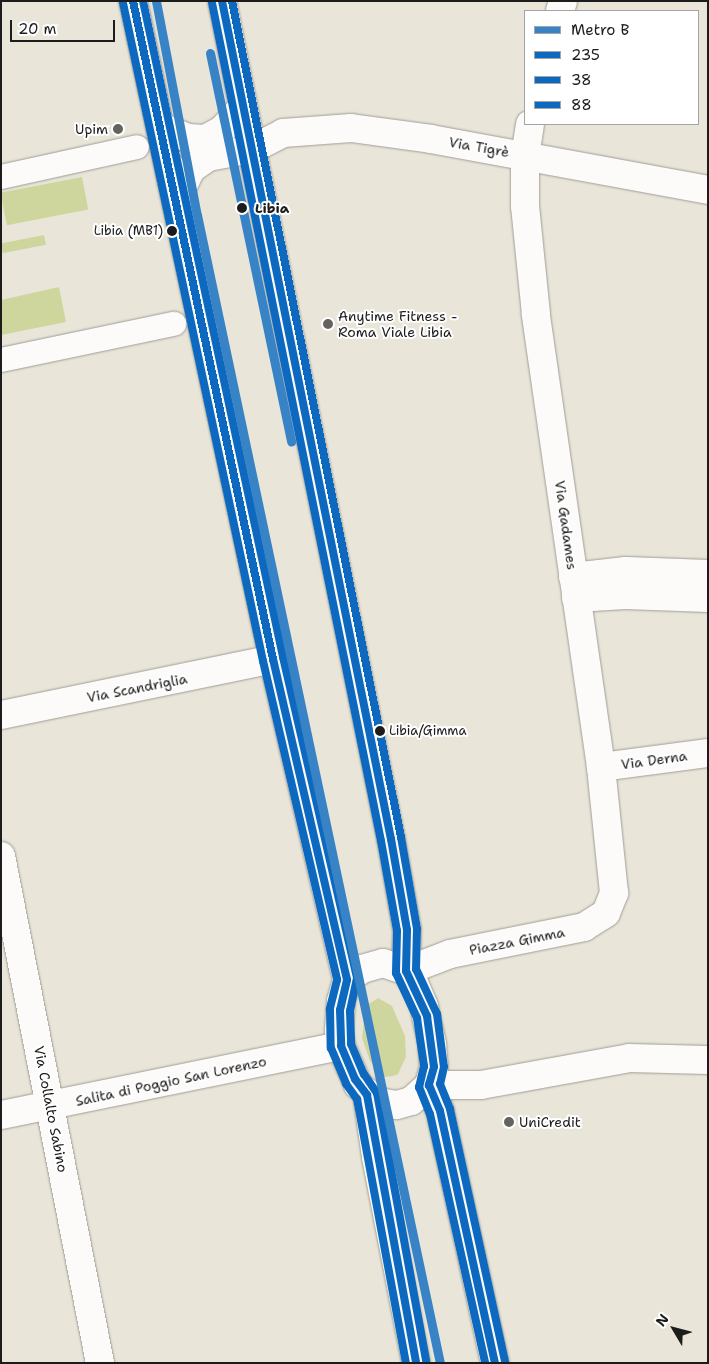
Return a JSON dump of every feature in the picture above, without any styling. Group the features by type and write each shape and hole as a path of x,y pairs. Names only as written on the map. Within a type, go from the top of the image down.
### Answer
{"street":[{"path":"133,1 177,198 273,659 347,980 340,1010 341,1046 354,1079 367,1095 379,1102 397,1105 411,1101 429,1085 434,1067 430,1030 420,996 406,971 407,930 391,839 222,1"},
{"path":"161,127 188,138 205,139 222,130 243,107"},
{"name":"Via Gadames","path":"530,125 525,156 525,206 536,314 601,767 614,893"},
{"name":"Via Tigrè","path":"177,198 183,183 199,162 208,157 252,149 284,133 350,128 378,130 708,190"},
{"path":"1,177 137,147"},
{"path":"1,360 174,324"},
{"path":"575,587 708,574"},
{"path":"626,583 708,598"},
{"name":"Via Scandriglia","path":"1,715 273,659"},
{"name":"Via Derna","path":"601,767 708,752"},
{"name":"Via Collalto Sabino","path":"1,856 100,1363"},
{"name":"Piazza Gimma","path":"406,971 450,954 584,927 606,913 614,893"},
{"path":"347,980 353,973 372,964 392,965 406,971"},
{"name":"Salita di Poggio San Lorenzo","path":"1,1115 341,1046"},
{"path":"429,1085 481,1085 629,1058 708,1060"},
{"path":"429,1085 440,1111 495,1363"},
{"path":"367,1095 376,1157 416,1363"}],"green space":[{"path":"82,177 88,209 7,225 1,193"},
{"path":"44,235 46,245 3,253 1,243"},
{"path":"59,287 66,322 1,335 1,300"},
{"path":"378,998 392,1006 405,1036 406,1057 398,1074 393,1076 384,1077 370,1061 362,1038 366,1006"}],"metro line":[{"name":"B","path":"156,1 197,215 440,1363"},
{"name":"B","path":"210,53 291,442"}],"transit line":[{"name":"235","path":"133,1 273,659 347,980 340,1010 341,1046 355,1079 367,1095 416,1363"},
{"name":"88","path":"143,1 283,657 357,978 350,1011 351,1044 364,1074 377,1093 426,1361"},
{"name":"235","path":"222,1 391,839 407,930 406,971 427,1016 434,1067 429,1085 440,1111 495,1363"},
{"name":"88","path":"232,1 401,837 417,929 416,969 437,1014 444,1067 440,1084 450,1109 505,1361"},
{"name":"38","path":"123,3 263,661 337,980 330,1009 331,1048 346,1084 357,1099 406,1363"},
{"name":"38","path":"212,3 381,841 397,931 396,973 417,1018 424,1066 419,1087 430,1114 485,1363"}],"place":[{"name":"Upim","path":"118,129"},
{"name":"Libia","path":"242,208"},
{"name":"Libia (MB1)","path":"172,231"},
{"name":"Anytime Fitness - Roma Viale Libia","path":"328,324"},
{"name":"Libia/Gimma","path":"380,731"},
{"name":"UniCredit","path":"509,1122"}]}
